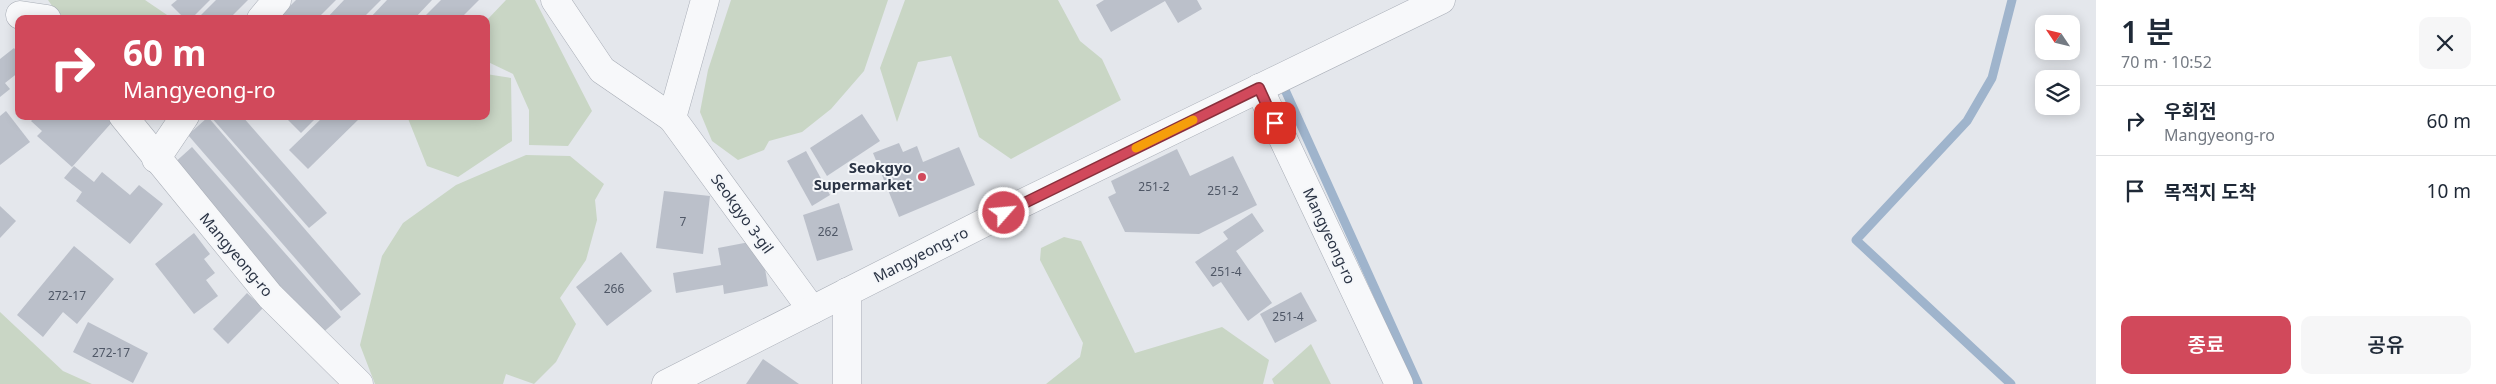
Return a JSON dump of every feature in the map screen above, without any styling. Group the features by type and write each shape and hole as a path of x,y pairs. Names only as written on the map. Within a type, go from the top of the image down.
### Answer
{"street":[{"path":"265,15 278,0"},
{"name":"Seokgyo 3-gil","path":"556,0 602,70 672,118 812,310"},
{"path":"672,118 706,0"},
{"name":"Mangyeong-ro","path":"666,384 1021,204 1259,88 1402,9 1441,0"},
{"name":"Mangyeong-ro","path":"1259,88 1399,384"},
{"name":"Mangyeong-ro","path":"126,120 156,159 270,296 359,384"},
{"path":"156,159 182,120"},
{"path":"847,292 847,384"}],"green space":[{"path":"48,0 145,0 167,15 58,15"},
{"path":"506,0 535,0 592,111 568,146 529,145 529,110 513,74 490,63 490,17"},
{"path":"731,0 888,0 864,71 831,109 802,132 769,141 764,150 738,160 712,141 700,112 708,70"},
{"path":"905,0 1058,0 1080,41 1102,59 1121,100 1011,159 979,137 951,56 918,62 897,122 880,68"},
{"path":"490,75 511,78 512,141 458,177 427,166 409,120 490,120"},
{"path":"526,155 570,156 604,184 595,200 597,220 586,260 560,298 576,324 556,362 534,384 506,374 503,384 375,384 360,345 382,256 403,223 456,185"},
{"path":"1064,237 1081,241 1135,353 1222,327 1269,360 1263,384 1046,384 1080,357 1083,343 1040,260 1041,248"},
{"path":"0,312 63,371 92,384 0,384"},
{"path":"1311,344 1331,384 1274,384 1272,379"}],"building":[{"path":"177,0 210,0 195,15 181,15 171,5"},
{"path":"216,0 248,0 233,15 201,15"},
{"path":"296,0 336,0 321,15 281,15"},
{"path":"344,0 381,0 366,15 330,15"},
{"path":"387,0 432,0 418,15 373,15"},
{"path":"441,0 479,0 464,15 426,15"},
{"path":"1104,0 1197,0 1202,9 1178,23 1165,1 1111,32 1096,5"},
{"path":"14,48 15,49 15,75 5,83 10,89 0,97 0,59"},
{"path":"6,111 30,142 0,165 0,116"},
{"path":"862,114 880,141 827,176 810,148"},
{"path":"114,120 72,167 37,136 42,131 31,121"},
{"path":"205,120 211,120 361,294 341,311 188,135"},
{"path":"214,120 246,120 327,213 309,228"},
{"path":"288,120 314,120 301,133"},
{"path":"320,120 358,120 308,169 289,150"},
{"path":"899,143 903,152 917,146 923,162 959,147 975,185 899,217 873,153"},
{"path":"192,147 341,317 320,335 172,165"},
{"path":"1177,149 1190,176 1233,156 1257,205 1199,234 1125,232 1108,197 1116,193 1111,181"},
{"path":"806,151 830,195 812,206 787,161"},
{"path":"74,166 94,182 102,172 130,195 139,185 163,204 130,244 76,201 82,192 64,178"},
{"path":"664,191 710,196 703,254 656,248"},
{"path":"839,203 853,250 817,261 803,215"},
{"path":"0,206 16,221 0,238"},
{"path":"1252,213 1264,231 1236,251 1272,303 1248,321 1221,282 1213,287 1195,262 1228,239 1223,232"},
{"path":"194,233 210,254 204,259 215,273 206,280 218,296 194,314 155,264"},
{"path":"760,240 768,286 724,294 723,285 676,293 673,273 721,265 718,248"},
{"path":"74,246 114,279 77,324 63,312 43,337 17,315"},
{"path":"621,252 652,291 607,326 576,287"},
{"path":"1301,292 1317,321 1275,343 1260,314"},
{"path":"247,293 263,308 228,344 213,329"},
{"path":"88,322 148,353 133,383 73,352"},
{"path":"763,359 799,384 746,384"}],"waterway":[{"path":"2011,384 1856,240 1967,121 1992,78 2012,0"},
{"path":"1281,81 1418,384"}],"slow traffic":[{"path":"1136,148 1193,120"}],"place":[{"name":"Seokgyo Supermarket","path":"922,177"}],"route":[{"path":"1004,213 1259,88 1275,123"}]}
